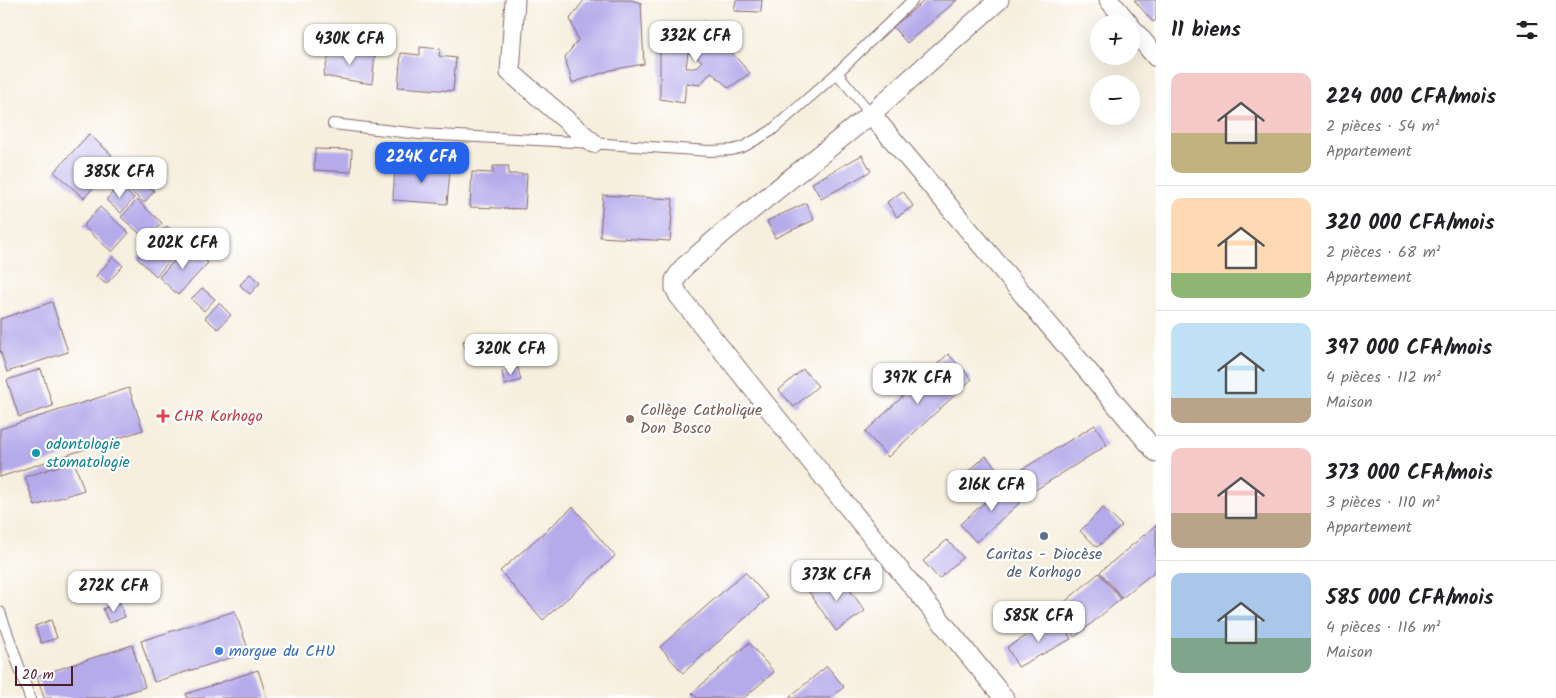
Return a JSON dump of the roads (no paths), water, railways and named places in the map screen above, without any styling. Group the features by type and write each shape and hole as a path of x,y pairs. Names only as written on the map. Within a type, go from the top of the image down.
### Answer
{"street":[{"path":"515,0 510,72 593,143"},
{"path":"999,0 871,114 724,232 684,267 675,280 675,288 679,296 838,496 1004,698"},
{"path":"1109,0 1122,15"},
{"path":"1140,38 1156,58"},
{"path":"871,114 1156,452"}],"lane":[{"path":"332,124 419,134 710,151 732,150 743,147 771,130 837,72 913,0"},
{"path":"837,72 871,114"},
{"path":"0,612 30,698"}],"place":[{"name":"CHR Korhogo","path":"163,416"},
{"name":"Collège Catholique Don Bosco","path":"630,419"},
{"name":"odontologie stomatologie","path":"36,453"},
{"name":"Caritas - Diocèse de Korhogo","path":"1044,536"},
{"name":"morgue du CHU","path":"219,651"}]}
